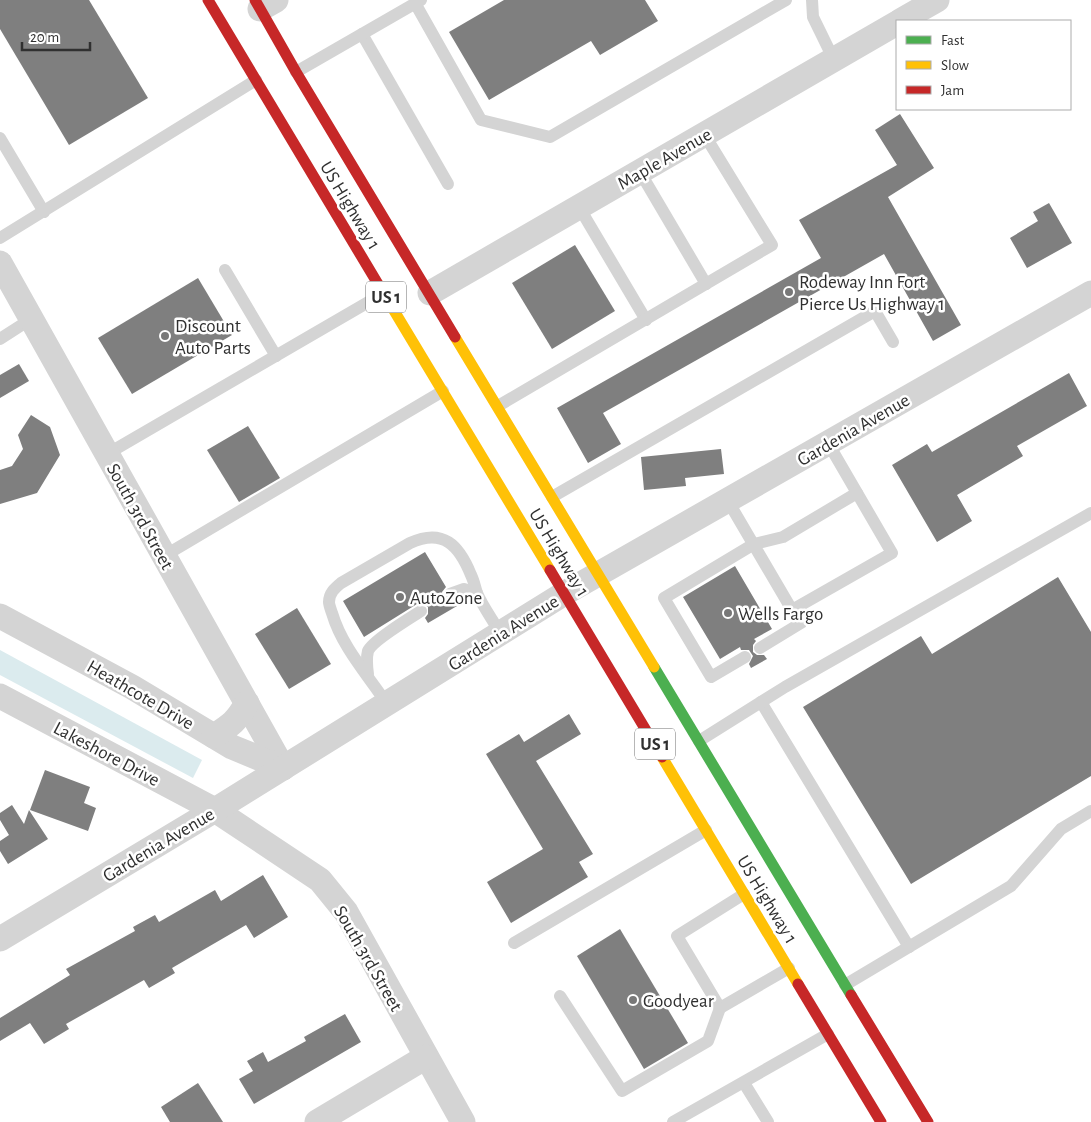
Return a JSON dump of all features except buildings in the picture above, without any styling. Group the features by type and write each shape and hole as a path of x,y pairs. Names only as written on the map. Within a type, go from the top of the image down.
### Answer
{"main road":[{"name":"US Highway 1","path":"208,0 744,894 789,968 834,1035 876,1120"},
{"name":"US Highway 1","path":"264,3 296,72 698,741 839,986 902,1078 928,1122"},
{"path":"781,954 802,970"},
{"path":"879,1060 902,1078"}],"street":[{"name":"Maple Avenue","path":"902,20 937,0"},
{"name":"Maple Avenue","path":"430,293 896,24"},
{"name":"South 3rd Street","path":"0,263 283,768"},
{"name":"Gardenia Avenue","path":"0,939 215,810 565,593 1091,293"},
{"name":"Heathcote Drive","path":"0,616 132,686 232,747 283,768"},
{"name":"Lakeshore Drive","path":"0,696 215,810"},
{"path":"214,736 230,726 238,718 247,703"},
{"name":"South 3rd Street","path":"215,810 320,880 346,912 463,1122"},
{"path":"317,1122 426,1057"}],"lane":[{"path":"296,72 418,2 481,120 550,137 786,0"},
{"path":"812,0 812,18 834,60"},
{"path":"362,34 448,184"},
{"path":"0,238 256,80"},
{"path":"498,406 772,245 704,134"},
{"path":"0,138 44,212"},
{"path":"640,172 706,284"},
{"path":"579,207 646,320"},
{"path":"225,270 276,356"},
{"path":"107,454 384,293"},
{"path":"552,497 875,311 893,342"},
{"path":"5,336 31,319"},
{"path":"164,556 443,391"},
{"path":"792,610 892,553 828,443"},
{"path":"745,656 711,677 664,598 754,544 783,537 857,493"},
{"path":"728,501 801,623 760,648"},
{"path":"698,741 761,702 1091,513"},
{"path":"387,704 368,674 346,646 335,622 329,602 332,591 341,583 410,543 422,538 435,536 449,542 458,549 472,575 477,594 500,633"},
{"path":"450,594 464,589 477,594"},
{"path":"368,674 366,661 369,649 398,625 421,611"},
{"path":"761,702 909,947"},
{"path":"839,986 1011,886 1061,829 1091,811"},
{"path":"514,943 706,830"},
{"path":"720,1008 678,936 744,894"},
{"path":"560,996 622,1091 708,1041 720,1008 789,968"},
{"path":"673,1122 834,1035"},
{"path":"744,1082 768,1122"}],"shaded area":[{"path":"0,650 202,760 193,778 0,675"}],"traffic: fast":[{"path":"654,667 851,995"}],"traffic: slow":[{"path":"378,284 550,570"},
{"path":"455,337 654,667"},
{"path":"662,757 798,984"}],"traffic: jam":[{"path":"208,0 378,284"},
{"path":"255,0 455,337"},
{"path":"550,570 662,757"},
{"path":"798,984 881,1122"},
{"path":"851,995 928,1122"}],"place":[{"name":"Rodeway Inn Fort Pierce Us Highway 1","path":"789,292"},
{"name":"Discount Auto Parts","path":"165,336"},
{"name":"AutoZone","path":"400,597"},
{"name":"Wells Fargo","path":"728,613"},
{"name":"Goodyear","path":"633,1000"}]}
